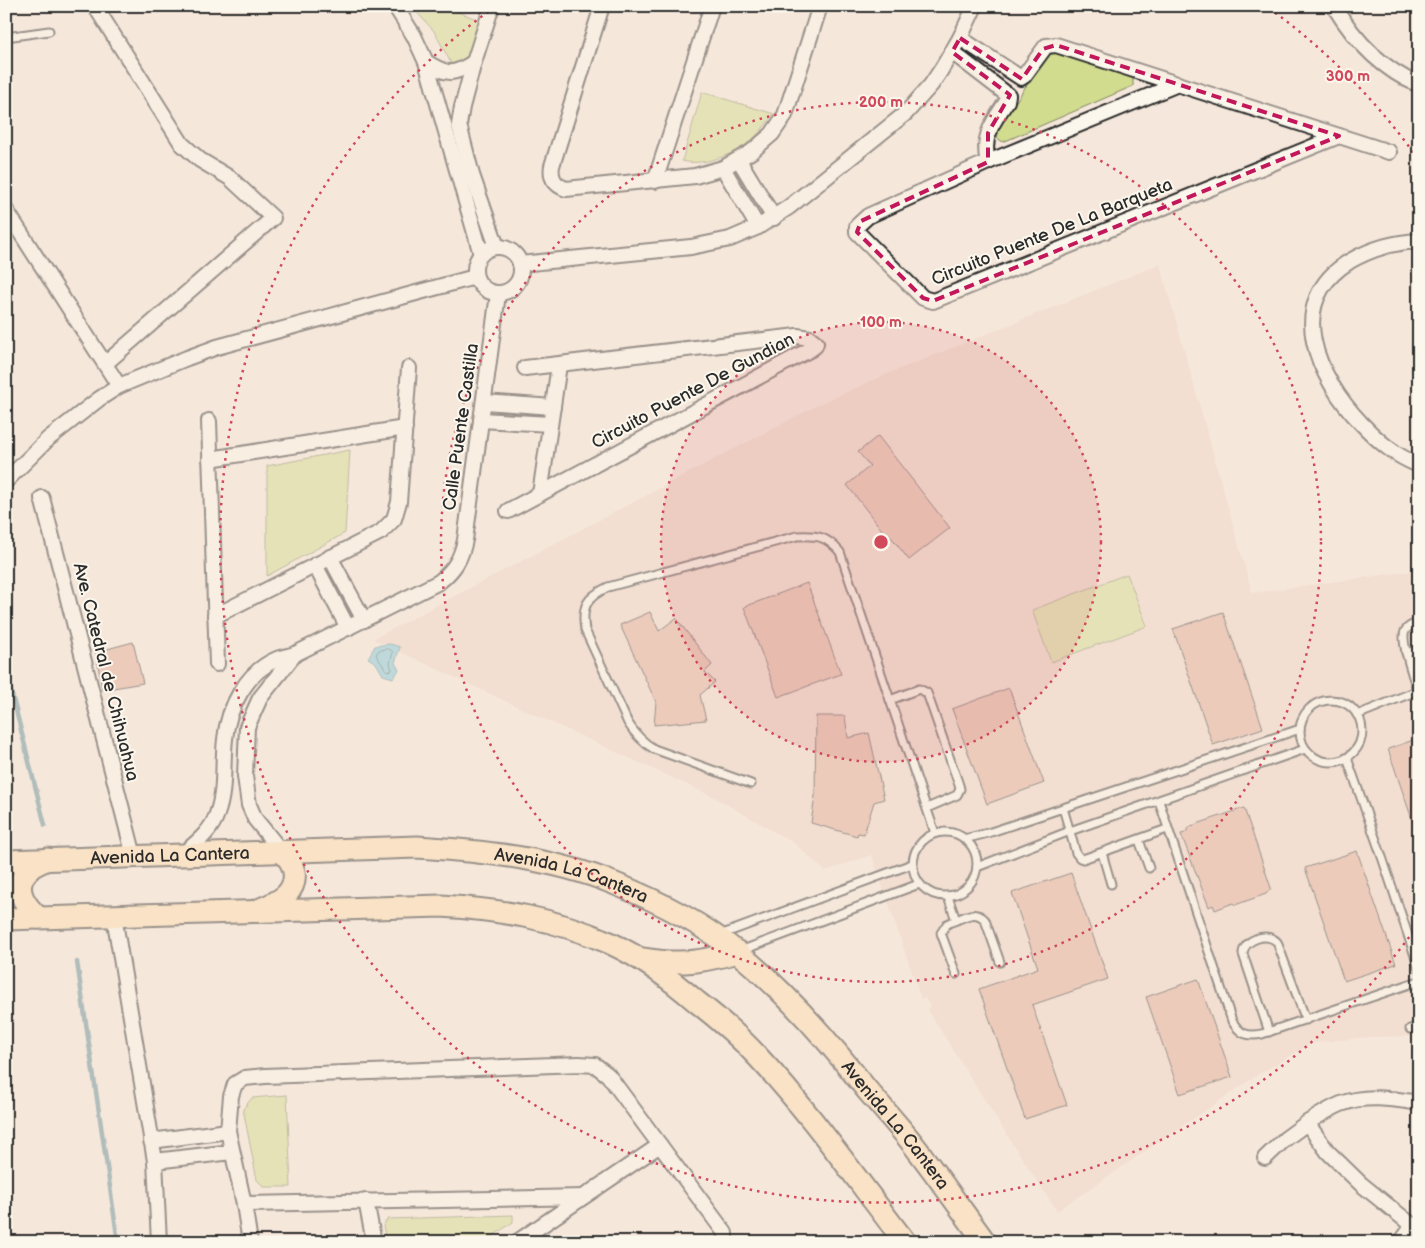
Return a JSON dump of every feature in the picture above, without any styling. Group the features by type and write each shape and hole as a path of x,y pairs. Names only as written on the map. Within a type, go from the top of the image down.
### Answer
{"main road":[{"name":"Avenida La Cantera","path":"6,861 417,847 464,850 532,861 612,882 676,912 716,936 738,952 777,988 836,1050 909,1140 985,1242"},
{"path":"254,912 281,899 292,886 294,868 289,858 281,851"},
{"path":"39,918 28,908 22,898 20,888 24,877 32,867 47,859"},
{"path":"9,914 39,918 441,906 489,909 531,917 574,929 610,943 639,958 667,977 726,1025 789,1091 905,1242"},
{"path":"639,958 666,962 706,961 738,952"}],"street":[{"path":"95,6 182,144 200,160 230,178 273,218 106,363"},
{"path":"395,6 414,36 426,62 466,177 497,247"},
{"path":"481,254 466,177 459,116 492,6"},
{"path":"602,6 552,166 553,179 556,184 566,189 695,176 723,168 739,160 762,144 772,134 785,115 820,6"},
{"path":"656,181 712,6"},
{"path":"520,264 691,247 730,239 774,218 906,113 931,85 960,38 975,6"},
{"path":"1334,6 1350,31 1370,54 1389,69 1419,85"},
{"path":"960,38 1021,78 1043,49 1050,44 1389,152"},
{"path":"952,52 1008,95 1007,101 988,133 985,152 988,162"},
{"path":"426,62 438,69 452,73 460,71 474,62"},
{"name":"Circuito Puente De La Barqueta","path":"1178,84 988,162 868,216 857,226 857,232 923,298 928,300 938,299 1339,136"},
{"path":"739,160 774,218"},
{"path":"723,168 758,227"},
{"path":"6,210 119,386"},
{"path":"1419,241 1395,244 1362,254 1332,275 1318,295 1312,322 1318,360 1339,399 1377,439 1393,452 1419,465"},
{"path":"497,247 509,250 520,264 520,276 514,287 498,294 486,291 475,277 475,265 481,254 486,250 497,247"},
{"path":"6,481 48,439 98,399 119,386 217,347 475,277"},
{"name":"Calle Puente Castilla","path":"364,620 439,582 450,574 462,553 498,294"},
{"name":"Circuito Puente De Gundian","path":"508,510 811,349 816,343 810,338 797,336 525,368"},
{"path":"540,494 559,365"},
{"path":"215,616 381,532 394,518 400,502 409,368"},
{"path":"484,402 553,407"},
{"path":"481,420 550,424"},
{"path":"209,421 217,664"},
{"path":"210,459 405,428"},
{"name":"Ave. Catedral de Chihuahua","path":"42,498 134,856"},
{"path":"183,854 205,835 217,816 222,799 225,740 228,723 240,694 249,681 262,668 276,660 295,654 364,620 330,557"},
{"path":"315,566 348,628"},
{"path":"281,851 255,819 249,805 245,776 247,727 268,686 295,654"},
{"path":"224,776 245,776"},
{"path":"114,916 154,1161 159,1242"},
{"path":"250,1242 244,1204 228,1131 231,1096 236,1084 245,1078 579,1064 594,1066 608,1075 725,1233 725,1242"},
{"path":"1265,1158 1285,1139 1307,1123 1343,1103 1360,1099 1389,1099 1419,1103"},
{"path":"1307,1123 1328,1152 1354,1178 1416,1225 1401,1242"},
{"path":"151,1141 228,1131"},
{"path":"518,1242 660,1145"},
{"path":"154,1161 232,1152"},
{"path":"244,1204 583,1197"},
{"path":"366,1201 374,1242"}],"lane":[{"path":"6,37 49,31"},
{"path":"751,784 654,749 634,733 585,630 583,617 585,607 590,598 608,587 797,536 814,535 825,538 833,543 840,552 935,833"},
{"path":"1357,715 1418,690 1406,653 1404,635 1411,625 1419,623"},
{"path":"1406,653 1419,649"},
{"path":"890,700 919,690 927,693 959,785 960,789 957,795 926,808"},
{"path":"1327,700 1344,703 1357,715 1362,733 1359,743 1347,758 1329,762 1312,756 1305,749 1300,739 1300,729 1306,713 1312,707 1327,700"},
{"path":"964,839 988,833 1300,729"},
{"path":"977,867 1070,831 1305,749"},
{"path":"1347,758 1419,968"},
{"path":"1158,801 1232,1021 1236,1028 1244,1034 1252,1036 1269,1032 1419,981"},
{"path":"1063,808 1076,853 1080,858 1102,853 1167,829"},
{"path":"935,833 955,834 964,839 971,846 976,856 977,867 974,878 968,887 959,894 948,896 937,896 927,891 919,884 912,864 918,845 935,833"},
{"path":"1140,840 1149,868"},
{"path":"1102,853 1111,884"},
{"path":"716,936 912,864"},
{"path":"738,952 919,884"},
{"path":"948,896 956,920"},
{"path":"956,974 941,933 946,924 974,914 985,920 1000,962"},
{"path":"1269,1032 1243,954 1243,949 1249,942 1266,937 1271,937 1277,942 1306,1020"},
{"path":"1410,1029 1419,1026"}],"highlighted area":[{"path":"960,38 1022,79 1043,49 1056,45 1339,136 933,301 923,298 857,232 861,221 988,162 988,133 1010,95 952,52"}],"shaded area":[{"path":"1160,264 1252,593 1419,570 1419,1036 1369,1037 1312,1043 1259,1074 1057,1211 927,1009 930,1006 925,998 921,999 872,855 825,871 794,843 714,797 373,639 820,404 878,378"}],"green space":[{"path":"411,6 443,6 479,20 467,59 452,65 434,31"},
{"path":"1054,52 1133,76 1133,86 1003,142 997,138 1000,126 1045,57"},
{"path":"702,92 774,114 750,142 732,153 701,162 682,161"},
{"path":"350,450 345,533 267,576 267,466"},
{"path":"1127,574 1147,626 1051,662 1032,610"},
{"path":"287,1095 291,1187 264,1187 257,1180 243,1109 252,1098"},
{"path":"513,1215 513,1222 484,1242 386,1242 383,1225 388,1219"}],"water":[{"path":"390,644 400,647 395,663 399,670 393,678 383,675 376,663 368,658 375,646"}],"building":[{"path":"878,436 950,528 909,560 888,533 885,534 847,485 870,466 858,452"},
{"path":"807,583 841,674 778,697 744,607"},
{"path":"650,612 659,631 676,618 712,665 705,672 715,682 700,695 706,720 654,725 656,702 620,625"},
{"path":"1223,612 1263,728 1213,745 1173,629"},
{"path":"133,642 143,683 102,690 96,652"},
{"path":"1009,688 1044,783 987,804 952,709"},
{"path":"816,716 845,716 848,738 869,733 884,799 874,802 864,834 858,833 857,836 811,823 815,796"},
{"path":"1419,738 1419,834 1417,834 1388,749"},
{"path":"1244,808 1271,888 1266,894 1215,910 1213,905 1209,907 1181,834 1185,833 1191,826"},
{"path":"1357,851 1396,964 1344,981 1305,868"},
{"path":"1071,873 1108,979 1032,1005 1067,1105 1025,1119 979,989 1038,968 1012,893"},
{"path":"1198,979 1232,1077 1180,1094 1146,997"}],"waterway":[{"path":"6,671 45,825"},
{"path":"77,962 118,1242"}]}
